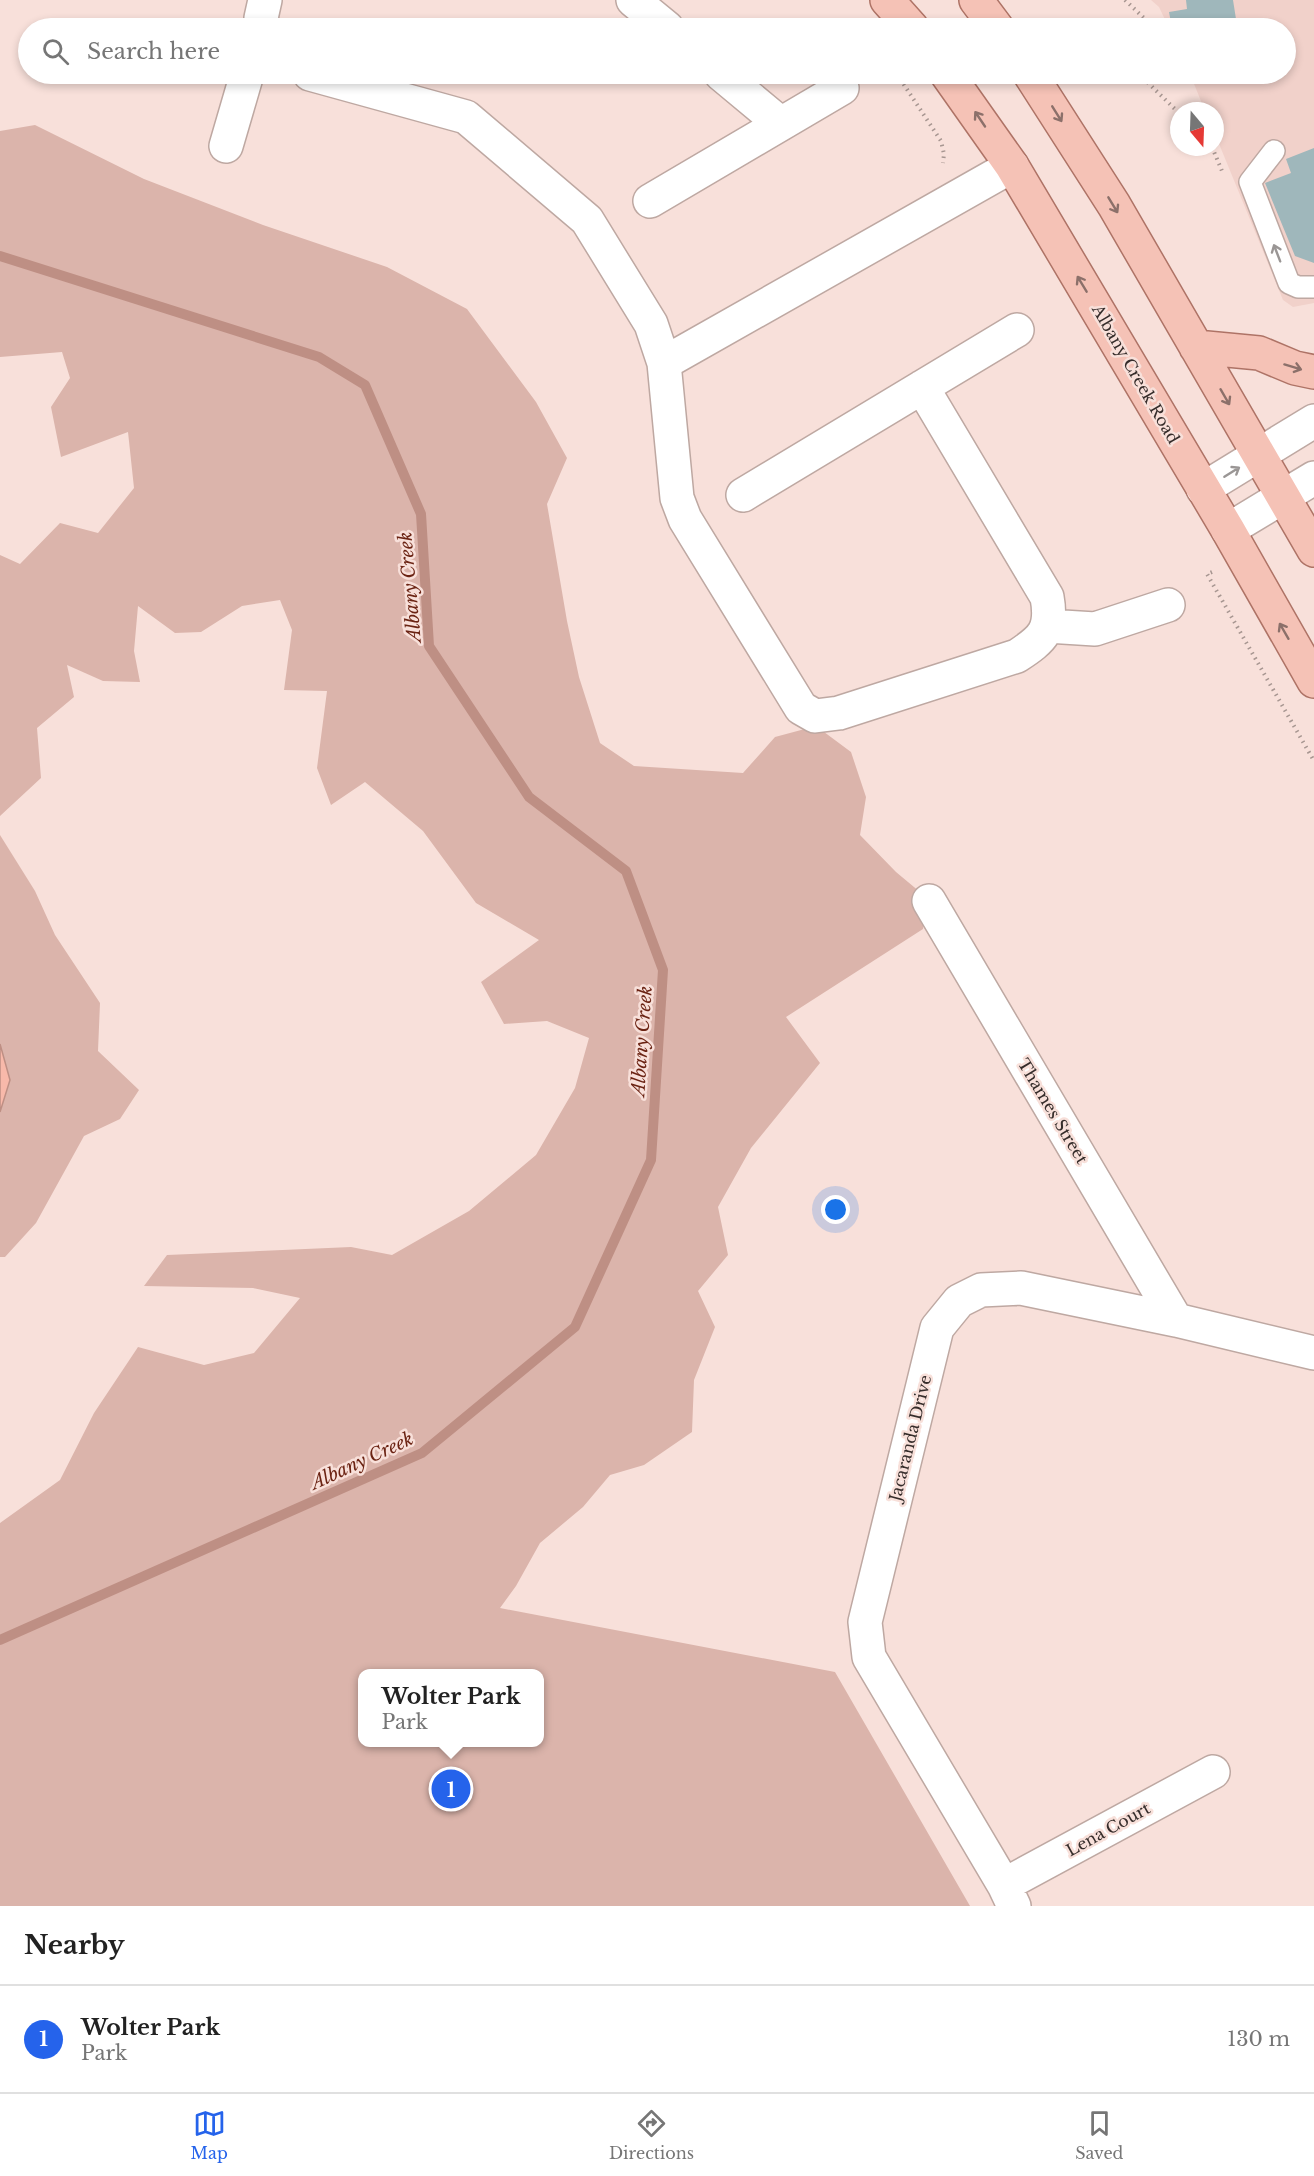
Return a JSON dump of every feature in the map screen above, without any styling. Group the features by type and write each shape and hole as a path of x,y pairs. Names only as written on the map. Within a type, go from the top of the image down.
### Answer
{"main road":[{"path":"887,0 903,18"},
{"path":"976,0 990,18"},
{"name":"Albany Creek Road","path":"954,84 1012,166 1228,530 1314,681"},
{"path":"1036,84 1114,205 1314,550"},
{"path":"1196,346 1259,353 1295,368 1314,372"}],"street":[{"path":"261,18 265,0"},
{"path":"633,0 655,18"},
{"path":"226,146 244,84"},
{"path":"346,84 466,117 588,220 651,324 664,363 677,498 685,519 801,708 815,716 839,713 1017,656 1039,642 1047,626 1050,613 1047,597 922,387"},
{"path":"733,84 781,124"},
{"path":"650,201 842,88"},
{"path":"664,363 1012,166"},
{"path":"743,495 1017,330"},
{"path":"1203,489 1314,421"},
{"path":"1228,530 1314,478"},
{"path":"1047,626 1095,629 1168,605"},
{"name":"Thames Street","path":"929,901 1176,1320"},
{"name":"Jacaranda Drive","path":"1009,1896 869,1657 865,1622 936,1328 959,1301 981,1290 1021,1288 1176,1320 1314,1353"},
{"name":"Lena Court","path":"1009,1896 1213,1772"}],"lane":[{"path":"1274,151 1250,182 1289,283 1309,289 1314,287"}],"path":[{"path":"1125,0 1145,18"},
{"path":"1149,84 1170,104"},
{"path":"1207,574 1314,761"}],"shaded area":[{"path":"1151,0 1314,0 1314,303 1293,307 1283,300 1224,156 1224,102 1201,102 1194,84 1296,84 1296,18 1164,18 1159,7"},
{"path":"35,125 144,179 263,225 387,267 467,309 536,402 567,458 547,504 579,677 600,743 634,766 743,773 775,737 816,726 851,752 866,797 860,835 896,872 920,892 925,913 923,929 786,1017 820,1063 751,1148 718,1207 728,1255 698,1291 715,1327 694,1380 692,1432 644,1465 610,1475 583,1507 540,1543 516,1586 500,1608 835,1672 970,1906 0,1906 0,1523 60,1480 94,1413 138,1347 204,1365 254,1353 300,1298 253,1288 144,1286 167,1255 351,1247 392,1255 469,1211 536,1155 575,1088 589,1038 547,1021 504,1024 481,982 539,940 476,903 423,831 365,782 331,805 317,768 327,691 284,690 292,630 280,600 242,606 201,632 175,633 138,606 134,651 140,682 103,681 67,665 74,697 37,728 41,778 0,816 0,555 20,564 60,523 98,533 134,488 128,432 61,457 51,407 70,378 62,352 0,357 0,131"},
{"path":"0,835 35,891 55,935 100,1003 98,1051 139,1090 120,1119 84,1136 36,1223 5,1257 0,1257 0,1112 10,1080 0,1044"},
{"path":"0,1044 10,1080 0,1112"}],"building":[{"path":"1186,0 1233,0 1236,18 1170,18 1169,12 1187,9"},
{"path":"1314,148 1314,263 1295,256 1265,183 1291,173 1286,159"}],"waterway":[{"name":"Albany Creek","path":"0,256 319,357 365,385 421,514 429,646 529,797 626,871 663,970 651,1160 575,1327 422,1453 0,1640"}],"place":[{"name":"Wolter Park","path":"451,1789"}]}
